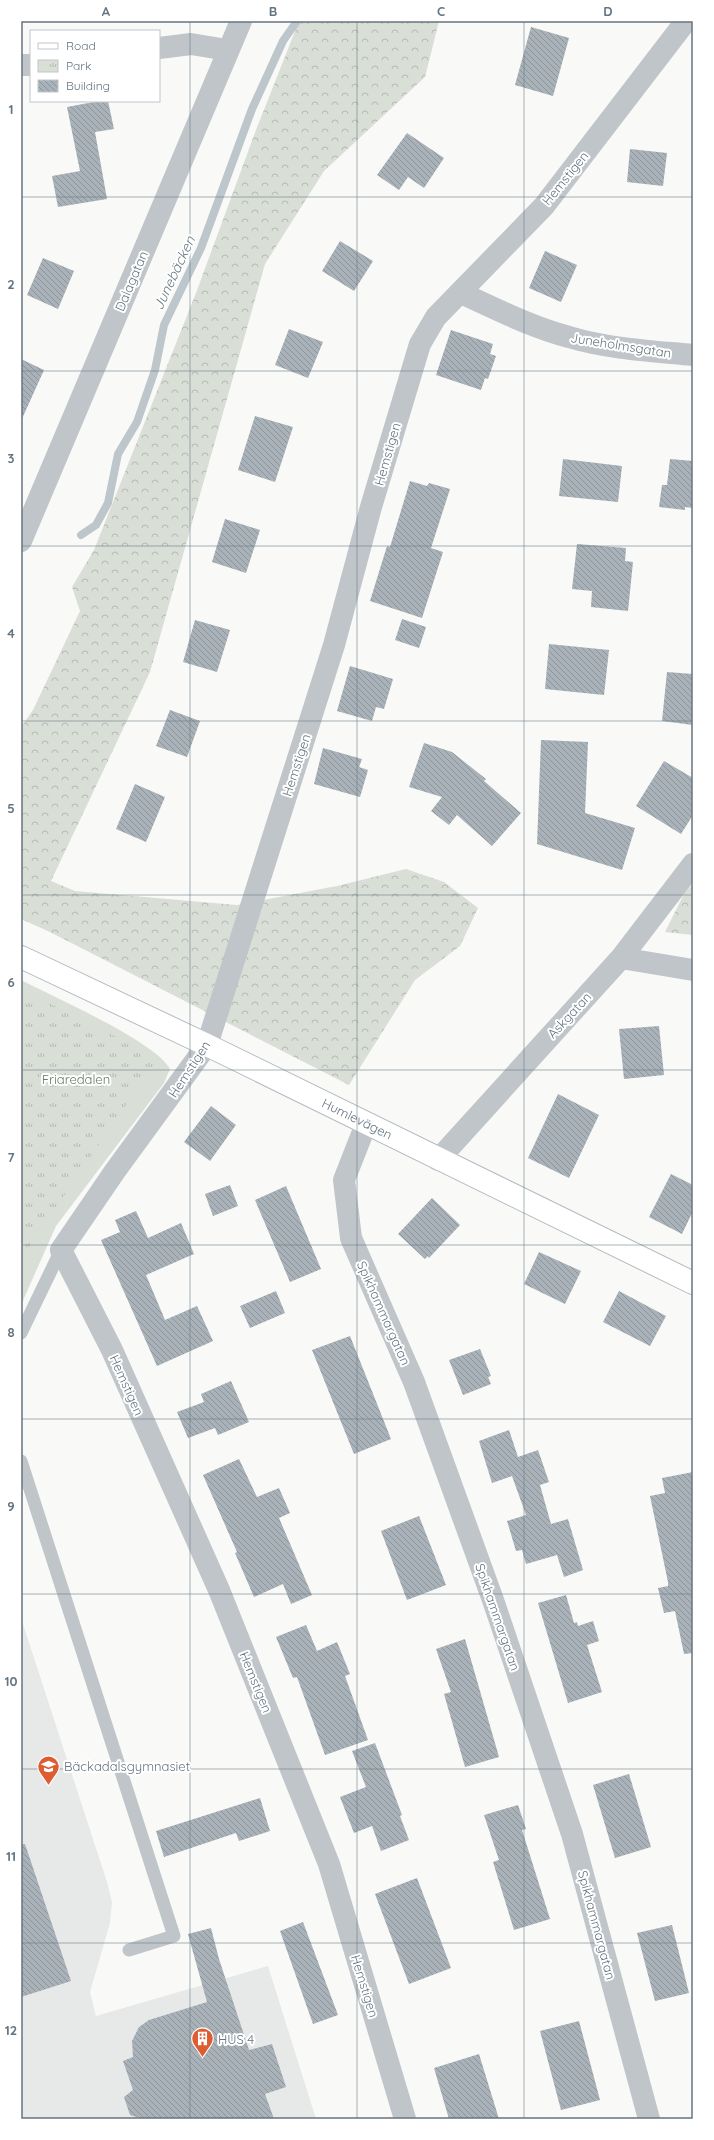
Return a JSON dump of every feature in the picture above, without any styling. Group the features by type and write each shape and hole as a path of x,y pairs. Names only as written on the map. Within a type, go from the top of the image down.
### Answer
{"street":[{"name":"Dalagatan","path":"21,541 46,487 227,50 241,21"},
{"name":"Hemstigen","path":"405,2119 329,1864 219,1590 112,1350 61,1250 115,1171 207,1045 334,645 371,507 420,344 436,317 544,206 686,21"},
{"path":"160,48 191,44 227,50"},
{"name":"Juneholmsgatan","path":"461,293 533,325 569,338 693,356"},
{"name":"Askgatan","path":"438,1160 621,958 693,864"},
{"name":"Humlevägen","path":"21,957 207,1045 438,1160 693,1283"},
{"path":"621,958 693,970"},
{"name":"Spikhammargatan","path":"366,1124 344,1180 350,1238 414,1382 493,1600 567,1818 649,2119"}],"lane":[{"path":"21,1333 61,1250"},
{"path":"21,1461 174,1936 129,1950"}],"shaded area":[{"name":"Bäckadalsgymnasiet","path":"21,1618 107,1882 112,1902 110,1923 90,1992 96,2016 268,1966 316,2119 21,2119"}],"green space":[{"path":"299,21 439,21 425,77 324,171 265,264 150,672 51,881 75,891 237,905 337,886 406,869 444,882 478,908 460,946 415,980 349,1085 50,932 21,919 21,727 33,710 80,611 72,587 94,550 196,293 256,130"},
{"path":"693,884 693,935 665,932 685,892"},
{"name":"Friaredalen","path":"21,980 125,1033 161,1058 170,1069 164,1083 56,1226 21,1305"},
{"name":"Friaredalen","path":"21,989 158,1058 21,1259"}],"building":[{"path":"531,27 569,38 553,96 515,85"},
{"path":"94,102 108,102 114,129 95,132 107,199 58,207 52,176 80,171 67,107"},
{"path":"407,133 444,158 424,188 408,177 399,190 377,175"},
{"path":"630,149 667,153 663,186 627,182"},
{"path":"340,241 373,261 354,291 322,271"},
{"path":"545,251 577,265 561,302 529,288"},
{"path":"43,258 74,271 58,309 27,295"},
{"path":"289,329 323,342 308,378 275,365"},
{"path":"451,330 493,344 490,354 496,356 488,379 485,378 481,390 436,375"},
{"path":"21,359 44,370 21,421"},
{"path":"255,416 293,427 275,482 238,470"},
{"path":"563,459 622,466 618,502 559,496"},
{"path":"670,459 693,461 693,508 685,507 685,510 659,507 662,485 667,485"},
{"path":"410,481 427,486 429,483 450,489 431,548 443,552 422,618 370,601 387,546 390,547"},
{"path":"225,519 260,530 246,573 212,562"},
{"path":"577,544 626,548 625,561 633,562 628,611 591,607 592,591 572,589"},
{"path":"402,619 426,627 419,648 395,640"},
{"path":"195,620 230,630 217,672 183,662"},
{"path":"549,644 609,650 604,695 545,689"},
{"path":"350,666 393,679 384,709 376,707 372,721 337,711"},
{"path":"667,672 693,674 693,725 662,721"},
{"path":"170,710 200,721 187,757 156,746"},
{"path":"541,740 588,742 585,813 635,828 622,870 537,844"},
{"path":"424,743 452,752 486,779 484,781 521,813 492,846 457,815 449,825 431,811 442,797 409,787"},
{"path":"323,748 362,759 359,767 368,770 360,797 314,784"},
{"path":"664,761 693,778 693,815 681,834 636,806"},
{"path":"135,784 165,797 146,842 116,829"},
{"path":"659,1026 664,1075 624,1079 619,1029"},
{"path":"558,1094 599,1115 569,1178 528,1158"},
{"path":"211,1106 236,1125 210,1161 184,1142"},
{"path":"671,1174 693,1185 693,1211 682,1234 649,1217"},
{"path":"230,1185 238,1206 213,1216 205,1194"},
{"path":"286,1186 321,1269 290,1282 255,1200"},
{"path":"432,1198 460,1225 429,1258 428,1256 425,1259 398,1234"},
{"path":"136,1211 148,1238 181,1223 194,1254 146,1275 165,1320 197,1306 213,1341 157,1366 101,1240 120,1232 115,1220"},
{"path":"539,1252 581,1271 565,1304 524,1284"},
{"path":"276,1291 285,1313 250,1328 240,1306"},
{"path":"619,1291 666,1316 650,1346 603,1322"},
{"path":"350,1336 391,1439 354,1454 312,1350"},
{"path":"480,1349 491,1376 488,1377 491,1384 463,1395 449,1360"},
{"path":"231,1381 249,1422 218,1435 215,1428 188,1438 177,1412 204,1402 201,1394"},
{"path":"509,1430 518,1457 538,1450 549,1482 540,1485 551,1524 568,1519 583,1570 564,1577 557,1555 526,1564 522,1550 516,1551 507,1521 526,1515 512,1476 492,1483 479,1441"},
{"path":"239,1459 257,1497 279,1488 290,1513 279,1518 312,1595 291,1604 283,1584 254,1597 235,1553 237,1552 203,1475"},
{"path":"693,1472 693,1653 684,1654 675,1611 664,1613 658,1588 668,1586 668,1582 650,1496 665,1493 662,1478"},
{"path":"419,1516 446,1585 407,1600 381,1531"},
{"path":"566,1595 574,1623 577,1622 578,1626 593,1621 599,1641 587,1645 602,1692 568,1703 538,1603"},
{"path":"306,1625 317,1651 337,1642 350,1674 345,1676 368,1740 325,1755 297,1677 293,1678 276,1637"},
{"path":"465,1639 499,1757 465,1767 444,1694 451,1692 436,1649"},
{"path":"375,1743 402,1815 400,1816 409,1840 381,1851 372,1826 354,1833 340,1797 366,1787 352,1751"},
{"path":"629,1774 651,1847 615,1858 593,1785"},
{"path":"260,1798 270,1831 239,1841 236,1833 164,1857 156,1831"},
{"path":"518,1805 526,1829 522,1830 550,1919 514,1930 493,1862 499,1860 484,1815"},
{"path":"21,1844 25,1844 71,1981 21,1997"},
{"path":"417,1878 451,1968 409,1984 375,1894"},
{"path":"303,1922 338,2015 313,2024 280,1931"},
{"path":"672,1925 689,1993 655,2001 637,1933"},
{"name":"HUS 4","path":"211,1928 219,1959 249,2050 272,2044 286,2087 265,2094 274,2119 143,2119 130,2115 124,2097 133,2090 123,2061 133,2057 132,2041 139,2027 149,2020 207,2002 188,1934"},
{"path":"579,2021 600,2100 561,2110 540,2031"},
{"path":"479,2054 499,2119 449,2119 434,2068"}],"waterway":[{"name":"Junebäcken","path":"81,535 96,525 108,503 118,454 137,422 155,370 164,325 201,248 252,109 283,41 297,21"}],"place":[{"name":"Bäckadalsgymnasiet","path":"48,1786"},
{"name":"HUS 4","path":"202,2058"}]}
